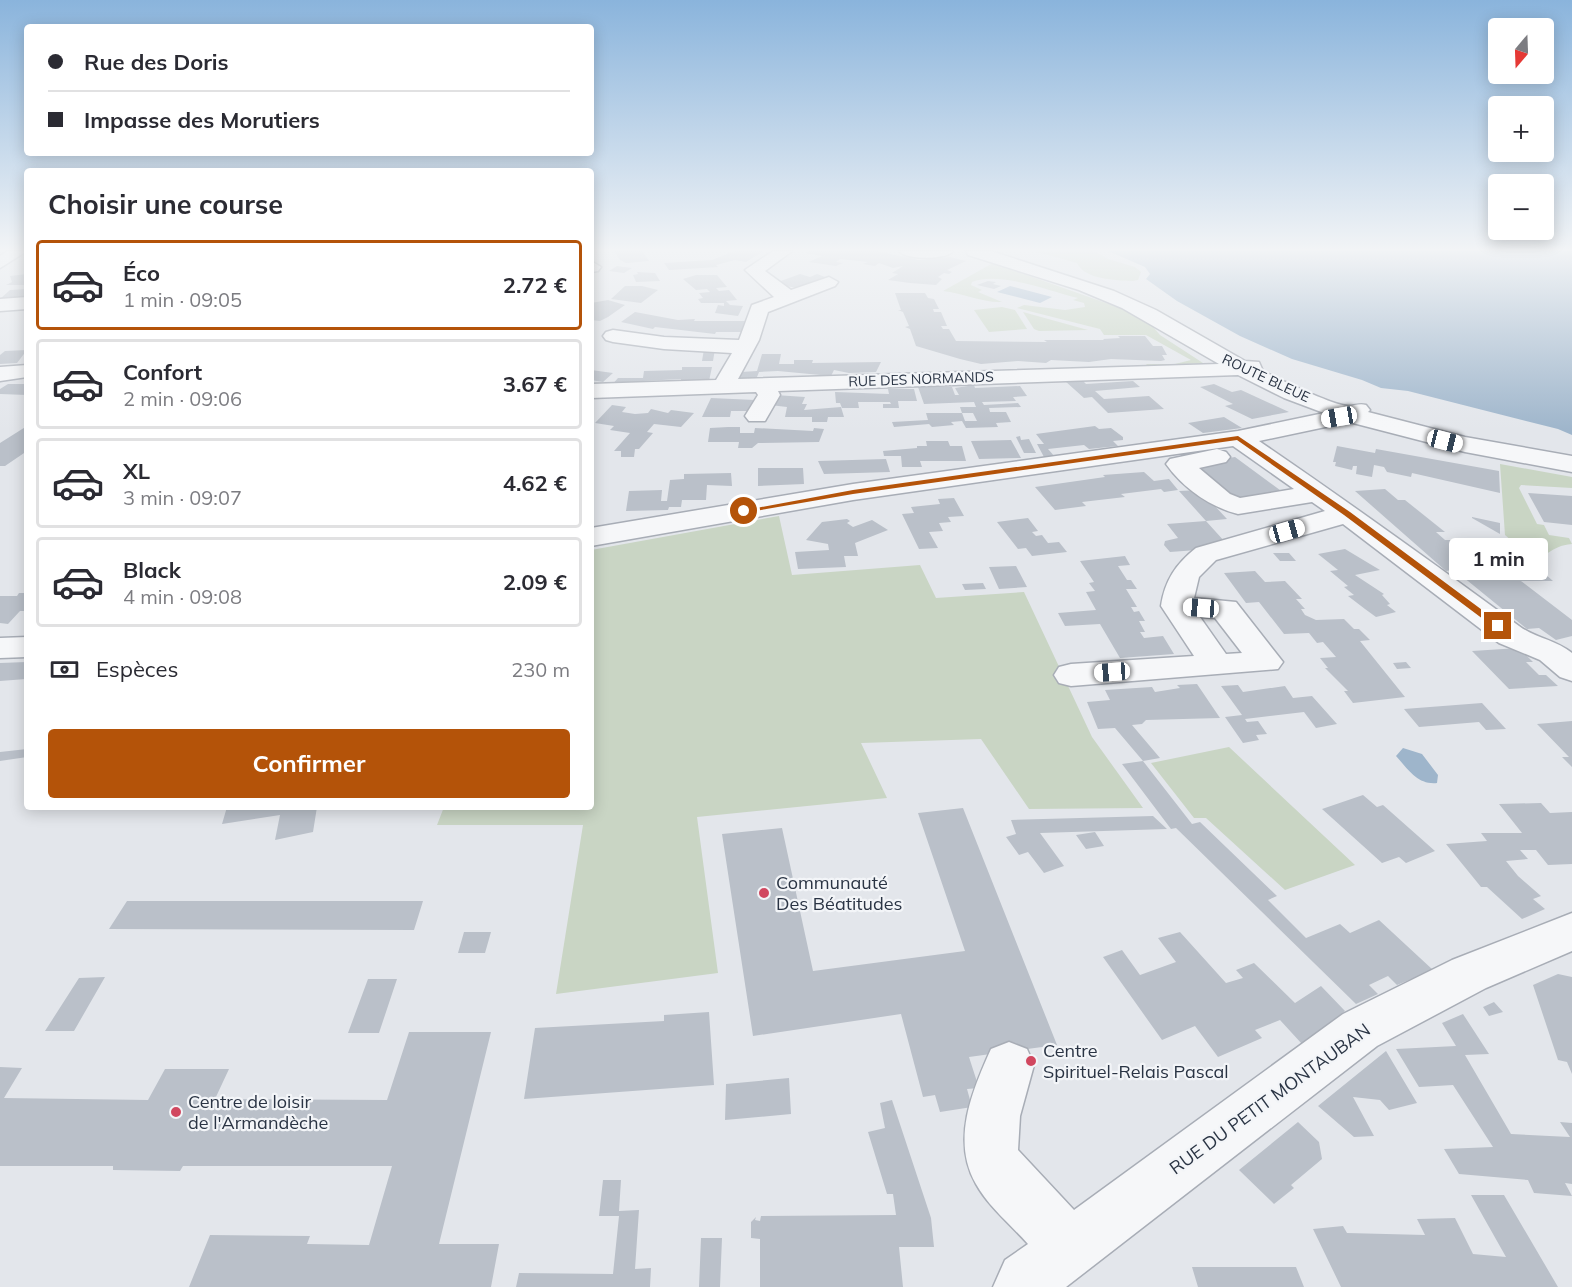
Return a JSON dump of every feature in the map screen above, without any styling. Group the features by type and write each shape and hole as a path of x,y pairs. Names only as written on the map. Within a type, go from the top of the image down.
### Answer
{"street":[{"path":"723,387 745,347 758,311"},
{"name":"ROUTE BLEUE","path":"1143,311 1292,393 1463,446 1572,464"},
{"name":"ROUTE BLEUE","path":"1153,311 1245,368"},
{"path":"613,336 664,343 745,347"},
{"name":"RUE DES NORMANDS","path":"594,392 1245,368"},
{"path":"0,374 24,371"},
{"path":"757,416 769,395 764,385"},
{"path":"1317,493 1232,505 1220,500 1179,464 1355,412"},
{"name":"ROUTE BLEUE","path":"1355,412 1459,438 1572,457"},
{"path":"594,536 853,492 1248,445 1347,513 1512,636 1552,653 1572,670"},
{"path":"1217,665 1177,606 1180,582 1190,567 1206,554 1347,513"},
{"path":"1071,675 1266,662 1224,609 1177,606"},
{"path":"0,648 24,647"},
{"name":"RUE DU PETIT MONTAUBAN","path":"1023,1287 1026,1281 1360,1030 1469,974 1572,931"},
{"path":"1009,1065 990,1136 989,1153 996,1167 1070,1248"}],"green space":[{"path":"975,311 1016,311 1027,329 989,332"},
{"path":"1029,311 1127,311 1149,322 1160,335 1203,363 1148,366 1146,364 1175,364 1191,360 1146,335 1104,335 1100,329"},
{"path":"1023,312 1088,330 1039,331 1034,329"},
{"path":"1500,464 1572,477 1572,488 1521,485 1519,488 1537,524 1544,525 1549,535 1569,538 1572,544 1555,548 1540,556 1534,556 1524,551 1505,535"},
{"path":"779,516 792,575 920,565 936,598 1024,592 1092,737 1143,808 1029,809 981,739 861,743 887,798 697,817 718,973 556,994 583,825 437,825 443,810 594,810 594,549"},
{"path":"1229,747 1355,865 1285,890 1206,818 1194,818 1151,763"}],"water":[{"path":"1195,311 1572,311 1572,435 1558,429 1408,391 1381,388 1292,359 1240,336"},
{"path":"1403,748 1422,754 1438,775 1437,783 1418,779 1409,771 1396,756"}],"building":[{"path":"594,311 616,311 608,317 600,321 594,320"},
{"path":"716,311 740,311 738,316 715,313"},
{"path":"901,311 941,312 947,326 941,326 943,329 949,329 956,341 1047,342 1044,340 1104,340 1120,338 1118,336 1145,336 1153,346 1162,346 1167,355 1162,355 1165,360 1161,361 1051,360 1046,363 1018,361 981,364 916,346 910,329 905,327 909,326"},
{"path":"635,312 678,320 745,321 741,332 716,332 715,334 655,327 653,329 621,322"},
{"path":"704,349 715,349 713,361 702,361"},
{"path":"24,350 24,354 17,363 0,364 0,355 5,351"},
{"path":"762,354 781,354 779,364 794,364 794,360 813,360 812,363 881,362 876,372 849,373 834,370 831,376 778,371 759,372 755,382 734,383 741,372 757,371"},
{"path":"682,367 712,367 709,381 681,385 681,379 643,381 643,386 610,387 618,378 643,378 644,371 682,370"},
{"path":"594,370 613,373 603,382 594,380"},
{"path":"1082,380 1086,384 1133,381 1140,387 1095,391 1104,399 1149,396 1164,409 1108,413 1092,397 1084,398 1065,381"},
{"path":"8,384 24,384 24,395 0,394 0,389"},
{"path":"1214,384 1232,392 1241,390 1289,412 1252,419 1225,406 1233,404 1200,387"},
{"path":"974,385 975,388 1020,386 1027,396 1013,397 1016,401 982,402 984,405 1018,403 1021,407 989,408 990,412 1006,412 1011,422 996,423 998,427 966,428 962,421 951,422 954,425 932,427 929,424 894,427 892,422 928,420 926,413 962,413 960,407 976,407 974,402 924,404 918,387 952,387 955,395 959,395 955,388","holes":["962,413 973,413 977,421 965,421"]},
{"path":"888,389 914,389 917,401 898,401 899,408 883,408 883,404 891,404 890,402 858,402 859,408 842,408 840,403 836,403 835,392 889,394"},
{"path":"775,395 805,397 802,404 807,404 804,410 841,407 844,417 828,417 827,422 812,422 812,417 785,417 787,407 770,405"},
{"path":"711,398 755,400 752,411 731,411 730,417 702,417"},
{"path":"612,405 626,407 622,412 635,414 648,413 651,409 668,413 671,410 694,413 681,427 654,424 647,432 653,433 639,449 635,449 634,457 621,457 621,451 614,451 630,433 610,430 614,426 595,423"},
{"path":"1224,417 1242,428 1203,433 1188,423"},
{"path":"1095,426 1099,429 1111,428 1123,437 1123,440 1113,441 1118,446 1089,449 1084,445 1048,449 1055,457 1044,457 1037,444 1044,444 1036,434"},
{"path":"740,427 740,433 754,433 755,428 813,431 814,428 824,429 819,442 758,443 752,448 738,448 739,442 708,442 710,428"},
{"path":"24,428 24,453 5,466 0,466 0,443"},
{"path":"1020,436 1021,440 1029,439 1036,453 1024,453 1016,437"},
{"path":"1011,440 1021,458 979,459 971,441"},
{"path":"926,441 948,441 950,446 962,446 966,461 920,461 922,467 902,467 901,456 884,456 883,451 927,446"},
{"path":"1337,446 1375,453 1376,449 1499,471 1500,493 1412,473 1411,477 1387,472 1384,467 1374,465 1372,477 1356,474 1357,466 1353,466 1352,470 1335,466 1336,462 1333,462"},
{"path":"1235,457 1284,493 1236,500 1190,464"},
{"path":"886,459 890,472 824,474 818,461"},
{"path":"758,468 803,468 804,484 758,486"},
{"path":"1144,472 1154,481 1169,479 1178,490 1164,492 1161,489 1121,494 1125,497 1082,502 1086,506 1055,510 1035,487 1105,477 1103,475"},
{"path":"731,473 732,486 707,485 706,500 682,500 681,507 669,507 668,510 626,511 629,491 662,490 661,501 667,501 670,480 684,479 684,474"},
{"path":"1385,489 1398,500 1405,500 1445,532 1436,532 1445,540 1453,540 1486,566 1536,566 1553,581 1521,581 1572,620 1572,636 1556,640 1539,628 1527,629 1468,581 1452,570 1446,571 1355,491"},
{"path":"1200,490 1227,519 1206,521 1179,491"},
{"path":"1528,493 1572,496 1572,525 1544,522"},
{"path":"954,498 964,516 948,517 951,522 939,523 943,531 929,532 938,548 919,549 902,514 914,513 911,507 940,504 938,499"},
{"path":"1028,518 1038,531 1032,532 1036,536 1042,535 1048,543 1059,542 1067,552 1032,556 1026,548 1018,549 997,522"},
{"path":"1472,518 1500,523 1500,534"},
{"path":"847,519 850,521 847,523 853,527 872,520 888,530 855,543 858,556 844,556 846,567 798,569 795,552 829,550 828,544 806,540 822,522"},
{"path":"1206,521 1225,542 1197,550 1170,552 1164,545 1165,541 1178,538 1167,524"},
{"path":"1345,549 1380,570 1355,575 1384,594 1382,595 1390,604 1387,605 1396,612 1376,617 1365,609 1348,596 1354,595 1344,587 1348,586 1330,571 1338,570 1318,554"},
{"path":"1273,553 1289,553 1296,561 1280,561"},
{"path":"1125,556 1130,565 1118,566 1127,580 1131,580 1137,589 1126,589 1137,607 1131,607 1134,612 1139,611 1145,621 1139,621 1145,632 1140,632 1144,638 1163,636 1174,654 1120,658 1100,624 1065,626 1058,613 1096,610 1086,592 1095,591 1089,583 1094,582 1080,561"},
{"path":"1016,566 1027,587 999,589 989,567"},
{"path":"1255,571 1265,582 1285,581 1302,599 1296,599 1305,609 1301,609 1305,615 1316,620 1344,619 1354,629 1359,629 1370,640 1360,641 1405,697 1353,703 1344,691 1348,691 1325,668 1328,668 1320,658 1336,657 1323,642 1317,643 1309,633 1284,634 1259,602 1246,603 1224,573"},
{"path":"983,583 986,589 965,590 962,584"},
{"path":"19,593 24,593 24,611 20,611 8,624 0,623 0,596 17,596"},
{"path":"1519,648 1533,662 1526,662 1539,675 1546,675 1558,686 1509,689 1472,651"},
{"path":"24,662 24,679 0,681 0,663"},
{"path":"1406,662 1411,668 1397,669 1393,663"},
{"path":"1197,684 1220,718 1146,720 1142,724 1132,725 1160,758 1143,761 1115,728 1098,729 1087,702 1110,700 1105,690 1152,687 1155,692 1180,688 1177,685"},
{"path":"1238,685 1243,692 1285,686 1293,698 1312,696 1337,724 1316,728 1304,712 1245,719 1247,722 1258,721 1267,734 1256,735 1259,740 1243,743 1225,717 1242,715 1221,686"},
{"path":"1482,703 1506,729 1486,730 1479,722 1419,727 1404,709"},
{"path":"1572,721 1572,767 1562,757 1569,757 1537,724"},
{"path":"24,749 24,757 0,761 0,752"},
{"path":"1143,761 1192,824 1200,822 1277,896 1268,900 1306,938 1340,924 1350,933 1379,920 1433,970 1397,985 1388,976 1369,985 1378,994 1356,1004 1176,828 1171,829 1122,764"},
{"path":"1363,795 1377,807 1383,805 1435,851 1406,863 1399,857 1382,863 1322,809"},
{"path":"1541,803 1550,813 1572,812 1572,864 1548,865 1536,850 1520,850 1528,859 1506,861 1518,876 1541,896 1533,899 1545,909 1522,919 1487,887 1481,887 1446,844 1487,841 1481,833 1522,833 1499,804"},
{"name":"Communauté Des Béatitudes","path":"963,808 1057,1045 969,1057 979,1088 967,1089 972,1107 940,1112 935,1095 923,1097 901,1014 753,1036 722,834 782,828 813,971 965,951 918,813"},
{"path":"226,810 317,810 313,832 275,840 280,815 222,824"},
{"path":"1153,816 1167,829 1040,833 1064,866 1044,873 1028,852 1019,855 1006,837 1016,834 1011,820"},
{"path":"1095,832 1104,846 1086,849 1076,835"},
{"path":"127,901 423,901 414,930 109,929"},
{"path":"464,932 491,932 485,953 458,953"},
{"path":"1180,932 1226,983 1243,978 1236,970 1254,963 1295,1003 1321,986 1345,1011 1302,1044 1280,1020 1255,1030 1262,1038 1218,1057 1195,1026 1162,1040 1103,957 1122,950 1140,975 1176,962 1158,938"},
{"path":"1558,974 1572,977 1572,1074 1567,1062 1558,1060 1533,985"},
{"path":"105,977 74,1031 45,1031 79,978"},
{"path":"368,979 397,979 379,1033 348,1033"},
{"path":"1494,1002 1503,1012 1489,1016 1483,1007"},
{"path":"709,1012 714,1085 524,1099 535,1028 664,1021 664,1015"},
{"path":"1463,1014 1489,1054 1465,1055 1511,1134 1570,1137 1560,1122 1572,1123 1572,1184 1565,1183 1572,1196 1534,1193 1528,1180 1459,1174 1444,1149 1493,1147 1453,1085 1419,1087 1396,1049 1456,1046 1442,1023"},
{"path":"409,1032 491,1032 439,1244 499,1244 491,1287 189,1287 210,1235 310,1236 307,1244 369,1245 392,1166 183,1166 180,1171 113,1170 113,1166 0,1166 0,1067 22,1068 4,1098 148,1100 165,1069 229,1069 215,1099 387,1100"},
{"path":"1386,1051 1417,1103 1389,1110 1380,1100 1353,1097 1374,1136 1354,1137 1318,1106"},
{"path":"789,1078 791,1114 725,1120 726,1084"},
{"path":"892,1100 931,1218 934,1247 899,1247 903,1287 760,1287 760,1239 751,1238 751,1222 756,1217 755,1220 760,1221 761,1216 896,1215 893,1194 887,1194 868,1132 885,1128 880,1103"},
{"path":"1298,1122 1319,1142 1322,1159 1291,1185 1294,1188 1274,1204 1239,1170"},
{"path":"603,1180 621,1180 619,1211 639,1210 635,1269 651,1268 650,1287 516,1287 519,1273 613,1274 619,1216 599,1216"},
{"path":"1471,1195 1504,1195 1558,1287 1341,1287 1313,1229 1343,1226 1347,1233 1425,1235 1417,1219 1455,1218 1473,1254 1506,1257"},
{"path":"701,1238 722,1238 720,1287 699,1287"},
{"path":"1192,1267 1296,1267 1304,1287 1198,1287"}],"place":[{"name":"Communauté Des Béatitudes","path":"764,893"},
{"name":"Centre Spirituel-Relais Pascal","path":"1031,1061"},
{"name":"Centre de loisir de l'Armandèche","path":"176,1112"}],"route":[{"path":"744,511 853,492 1238,438 1347,513 1498,626"}]}
